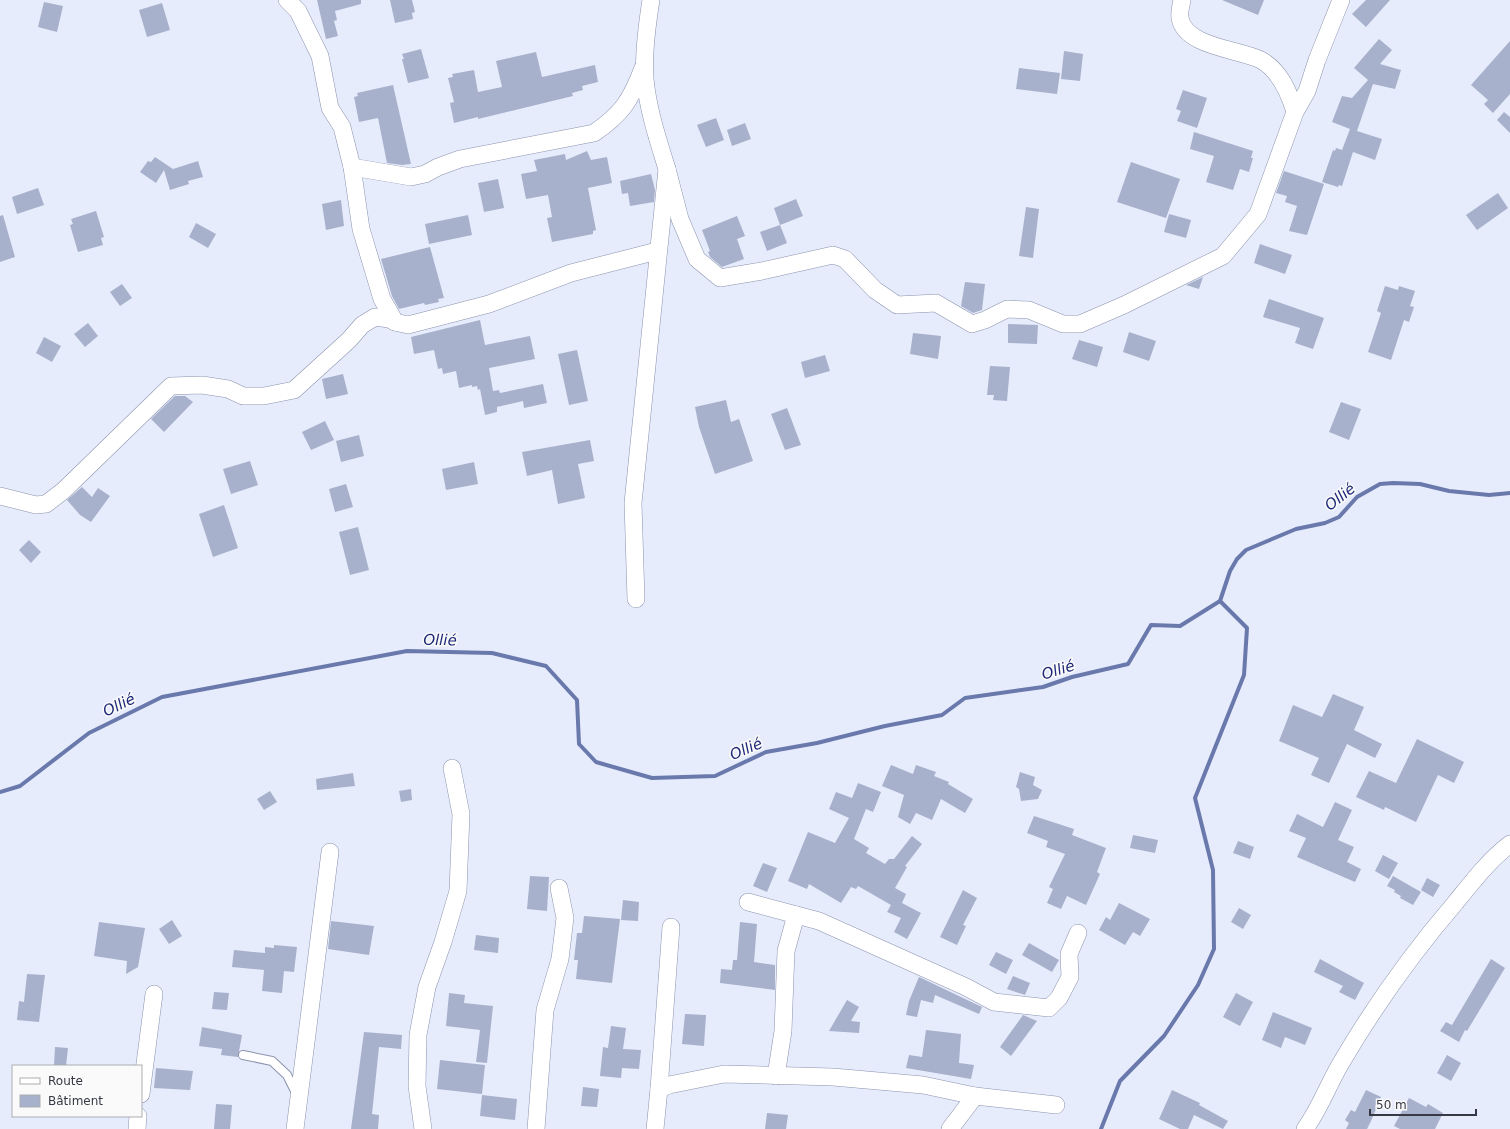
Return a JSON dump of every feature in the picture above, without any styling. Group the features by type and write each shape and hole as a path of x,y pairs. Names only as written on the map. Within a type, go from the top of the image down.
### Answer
{"street":[{"path":"287,0 298,11 320,56 330,108 342,127 352,167 361,229 382,299 395,322"},
{"path":"651,0 648,19 645,79 653,121 680,219 697,259 720,278 762,271 832,255 845,259 875,290 897,304 936,303 972,324 985,320 1007,309 1029,310 1064,324 1080,324 1124,305 1223,256 1258,214 1296,112 1308,91 1317,60 1341,0"},
{"path":"1182,0 1180,18 1184,27 1191,35 1206,43 1261,60 1277,75 1288,91 1296,112"},
{"path":"352,167 411,177 425,174 438,166 460,159 594,133 612,120 633,94 646,61"},
{"path":"636,599 633,503 666,169"},
{"path":"0,496 36,505 46,504 63,491 171,386 202,385 228,389 243,396 264,396 294,390 349,340 362,325 375,317 389,318 395,322 408,325 489,304 571,273 657,251"},
{"path":"423,1129 417,1086 418,1035 427,987 443,942 458,891 461,814 452,768"},
{"path":"1305,1129 1315,1116 1341,1064 1387,989 1425,938 1496,854 1510,844"},
{"path":"295,1129 330,852"},
{"path":"536,1129 545,1010 560,959 566,918 559,888"},
{"path":"748,902 826,924 966,987 994,1002 1049,1008 1059,998 1070,977 1068,954 1078,933"},
{"path":"776,1076 783,1031 786,951 796,915"},
{"path":"655,1129 671,927"},
{"path":"142,1086 154,994"},
{"path":"659,1089 669,1085 724,1074 833,1077 923,1085 975,1096 1056,1105"},
{"path":"950,1129 975,1096"},
{"path":"136,1129 138,1117"}],"lane":[{"path":"243,1055 272,1061 287,1075 299,1098"}],"building":[{"path":"317,0 361,0 361,4 335,11 337,20 334,21 338,36 326,39"},
{"path":"390,0 412,0 415,12 412,13 413,19 395,23"},
{"path":"1222,0 1264,0 1258,15"},
{"path":"1366,0 1390,0 1366,27 1352,14"},
{"path":"44,2 63,6 57,32 38,27"},
{"path":"162,3 170,30 147,37 139,10"},
{"path":"1379,39 1392,50 1380,64 1401,70 1395,89 1373,84 1357,131 1382,139 1375,160 1353,152 1342,186 1339,185 1338,187 1322,182 1333,150 1335,151 1336,148 1342,150 1350,129 1332,122 1342,96 1352,98 1368,80 1354,68"},
{"path":"1510,41 1510,94 1493,113 1484,104 1488,100 1471,85"},
{"path":"421,49 429,78 408,83 402,54"},
{"path":"1064,51 1083,54 1080,81 1061,79"},
{"path":"536,52 542,77 595,65 598,82 582,86 583,90 572,93 573,96 478,119 478,117 454,123 450,103 454,102 448,78 453,77 452,74 474,70 478,92 502,87 496,61"},
{"path":"1019,68 1060,73 1057,94 1016,89"},
{"path":"393,85 411,164 402,165 387,163 378,118 359,122 354,97 358,96 357,93"},
{"path":"1183,90 1207,98 1197,128 1177,121 1181,111 1176,109"},
{"path":"1504,112 1510,117 1510,133 1497,120"},
{"path":"716,118 724,140 706,147 697,125"},
{"path":"745,123 751,139 732,146 727,130"},
{"path":"1194,132 1253,151 1251,158 1253,158 1249,172 1240,169 1233,190 1206,182 1214,156 1190,149"},
{"path":"587,151 591,160 607,157 612,183 588,188 596,230 593,231 593,234 552,242 547,218 552,217 548,195 526,199 521,174 537,171 534,160 565,154 566,160"},
{"path":"155,157 173,169 198,161 203,177 188,181 189,184 170,190 164,170 156,183 140,172 148,161 151,162"},
{"path":"1131,162 1180,179 1166,218 1117,202"},
{"path":"1284,171 1324,184 1307,235 1289,231 1297,206 1285,202 1287,196 1276,193"},
{"path":"651,174 655,190 654,202 630,206 628,193 622,194 620,181"},
{"path":"498,179 504,208 484,212 478,183"},
{"path":"38,188 44,205 17,214 12,197"},
{"path":"1498,193 1508,208 1477,230 1466,215"},
{"path":"796,199 803,216 780,225 774,208"},
{"path":"341,200 344,226 326,230 322,204"},
{"path":"1026,207 1039,209 1033,258 1019,256"},
{"path":"96,211 104,237 101,238 103,245 78,252 70,225 73,224 71,219"},
{"path":"1169,214 1191,220 1186,238 1164,232"},
{"path":"3,215 15,257 0,262 0,216"},
{"path":"468,215 472,235 429,244 425,224"},
{"path":"737,216 745,236 737,239 744,259 722,267 710,257 708,252 710,251 702,230"},
{"path":"196,223 216,234 208,248 189,237"},
{"path":"780,225 787,243 767,251 760,232"},
{"path":"1260,244 1292,255 1285,274 1254,263"},
{"path":"430,247 444,298 438,299 439,302 425,305 424,303 399,309 392,296 381,259"},
{"path":"1203,277 1199,289 1186,285"},
{"path":"965,282 985,284 982,310 973,313 961,306"},
{"path":"122,284 132,298 120,306 110,292"},
{"path":"1385,286 1398,290 1399,286 1415,291 1410,306 1414,307 1409,322 1404,320 1391,360 1368,352 1381,313 1377,311"},
{"path":"1269,299 1324,318 1313,349 1295,343 1300,328 1263,317"},
{"path":"480,320 485,345 530,336 535,359 489,368 493,391 499,390 500,393 543,384 547,403 524,408 523,401 497,407 497,412 485,415 480,389 478,390 477,386 472,387 472,385 459,388 456,371 443,374 442,368 438,369 434,350 414,354 411,337"},
{"path":"88,323 98,336 85,347 74,334"},
{"path":"1008,324 1038,325 1037,344 1008,343"},
{"path":"1129,332 1156,341 1149,361 1123,352"},
{"path":"913,333 941,336 938,359 910,354"},
{"path":"44,337 61,346 52,362 36,353"},
{"path":"1079,340 1103,347 1097,367 1072,359"},
{"path":"577,350 588,401 569,405 558,354"},
{"path":"825,355 830,371 805,378 801,362"},
{"path":"990,366 1010,367 1007,401 993,400 994,395 987,395"},
{"path":"343,374 348,394 326,399 322,379"},
{"path":"175,396 185,396 193,402 164,432 151,419"},
{"path":"726,400 731,422 739,419 753,461 715,474 699,427 695,407"},
{"path":"1341,402 1361,409 1349,440 1329,432"},
{"path":"787,408 801,445 785,450 771,414"},
{"path":"325,421 334,440 311,450 302,432"},
{"path":"359,435 364,456 341,462 336,441"},
{"path":"590,440 594,461 578,464 585,498 558,504 552,470 527,476 522,452"},
{"path":"250,461 258,485 231,494 223,469"},
{"path":"474,462 478,484 446,490 442,469"},
{"path":"346,484 353,507 335,512 329,489"},
{"path":"82,487 92,497 98,488 110,496 91,522 80,515 67,500"},
{"path":"224,505 238,548 213,557 199,514"},
{"path":"358,527 369,570 350,575 339,532"},
{"path":"29,540 41,552 31,563 19,550"},
{"path":"1333,694 1364,707 1354,730 1382,744 1375,758 1347,744 1329,783 1311,775 1319,758 1279,741 1293,705 1322,717"},
{"path":"1417,739 1464,762 1454,783 1438,775 1416,822 1385,807 1384,810 1356,797 1369,771 1396,783"},
{"path":"891,765 913,774 916,765 936,772 934,776 949,782 948,784 973,799 965,813 941,799 932,820 916,813 910,824 898,817 904,795 882,786"},
{"path":"1020,772 1035,777 1033,785 1042,790 1038,799 1021,801 1019,789 1016,787"},
{"path":"353,773 355,786 317,790 316,779"},
{"path":"858,783 881,792 873,812 866,809 854,839 869,848 866,853 885,864 889,859 894,859 912,836 922,844 905,866 907,867 895,888 906,894 902,903 921,913 907,939 894,932 901,918 887,912 891,905 858,886 856,889 851,887 841,903 809,884 807,889 788,881 808,832 835,843 849,818 829,809 836,792 852,798"},
{"path":"411,789 412,800 401,802 399,791"},
{"path":"270,791 277,802 264,810 257,799"},
{"path":"1335,802 1352,810 1338,840 1354,847 1347,862 1361,869 1355,882 1297,857 1306,838 1289,831 1297,814 1323,827"},
{"path":"1034,816 1074,829 1072,835 1106,848 1097,872 1100,874 1086,905 1067,896 1061,909 1047,903 1053,889 1049,887 1065,854 1046,847 1048,841 1027,833"},
{"path":"1133,835 1158,840 1155,853 1130,848"},
{"path":"1238,841 1254,847 1250,859 1233,853"},
{"path":"1383,855 1398,863 1389,879 1375,871"},
{"path":"763,863 777,868 767,892 753,886"},
{"path":"530,876 549,877 547,911 527,909"},
{"path":"1393,876 1421,892 1413,905 1400,898 1401,896 1394,892 1395,890 1387,886"},
{"path":"1427,878 1440,885 1433,897 1421,890"},
{"path":"963,890 977,898 963,925 966,926 957,945 940,937"},
{"path":"623,900 639,902 638,921 621,920"},
{"path":"1119,903 1150,919 1140,936 1133,932 1125,945 1099,930 1106,917 1110,920"},
{"path":"1239,908 1251,915 1243,929 1231,922"},
{"path":"584,916 620,919 612,983 576,979 578,960 574,960 577,933 582,933"},
{"path":"172,920 182,936 169,944 159,929"},
{"path":"331,921 374,926 369,955 328,949"},
{"path":"99,922 145,928 138,967 126,974 127,961 94,956"},
{"path":"740,922 757,924 754,962 775,965 775,990 720,983 721,969 732,970 733,960 737,960"},
{"path":"476,935 499,938 498,953 474,950"},
{"path":"1029,943 1059,960 1052,972 1022,955"},
{"path":"274,945 297,947 294,972 284,971 282,993 262,991 264,970 232,967 234,950 265,953 265,947 274,948"},
{"path":"996,952 1013,960 1006,974 989,965"},
{"path":"1320,959 1364,983 1355,1000 1339,992 1343,986 1314,972"},
{"path":"1491,959 1505,968 1467,1031 1465,1030 1459,1042 1440,1031 1446,1022 1452,1025"},
{"path":"27,974 45,975 39,1022 17,1020 19,1001 24,1002"},
{"path":"1013,976 1030,983 1025,995 1007,989"},
{"path":"919,977 982,1007 979,1014 935,995 933,1003 921,1000 917,1017 906,1015 909,1001"},
{"path":"214,992 229,993 227,1010 212,1009"},
{"path":"449,993 465,995 464,1003 493,1006 487,1063 476,1062 480,1030 446,1026"},
{"path":"1236,993 1253,1002 1240,1026 1223,1017"},
{"path":"847,1000 859,1007 851,1021 860,1022 859,1033 829,1031"},
{"path":"1273,1012 1312,1028 1305,1045 1285,1037 1281,1048 1262,1040"},
{"path":"685,1014 706,1015 704,1046 682,1044"},
{"path":"1023,1015 1037,1021 1011,1056 1000,1047"},
{"path":"611,1026 626,1028 623,1049 641,1050 639,1069 622,1068 621,1078 600,1076 603,1047 608,1048"},
{"path":"202,1027 242,1035 238,1057 221,1055 222,1049 199,1046"},
{"path":"926,1030 961,1034 959,1063 974,1065 971,1079 906,1068 909,1055 922,1057"},
{"path":"364,1032 402,1035 401,1049 379,1047 372,1114 379,1115 378,1129 351,1129"},
{"path":"55,1047 68,1048 66,1065 54,1065"},
{"path":"1447,1055 1461,1063 1451,1081 1437,1073"},
{"path":"440,1060 485,1065 482,1094 437,1089"},
{"path":"156,1068 193,1071 190,1090 154,1088"},
{"path":"583,1087 599,1089 597,1107 581,1106"},
{"path":"1172,1090 1200,1103 1199,1105 1228,1121 1223,1129 1194,1115 1188,1129 1180,1129 1159,1119"},
{"path":"1366,1090 1381,1097 1367,1129 1346,1129 1349,1123 1345,1120 1351,1110 1355,1112"},
{"path":"482,1095 517,1099 515,1120 480,1116"},
{"path":"1409,1098 1426,1107 1428,1104 1443,1113 1435,1129 1400,1129 1394,1126"},
{"path":"216,1104 232,1105 230,1129 214,1129"},
{"path":"767,1113 788,1115 786,1129 765,1129"}],"waterway":[{"name":"Ollié","path":"0,792 20,786 89,733 162,697 407,651 492,653 546,666 577,700 579,744 596,762 652,778 715,776 766,752 817,743 885,726 942,715 965,698 1043,687 1072,677 1128,664 1151,625 1180,626 1220,601 1230,571 1237,559 1246,550 1296,529 1325,523 1339,517 1357,497 1380,484 1420,484 1449,491 1489,495 1510,493"},
{"path":"1101,1129 1120,1081 1164,1036 1198,985 1214,949 1213,870 1195,798 1244,675 1247,628 1220,601"}]}
